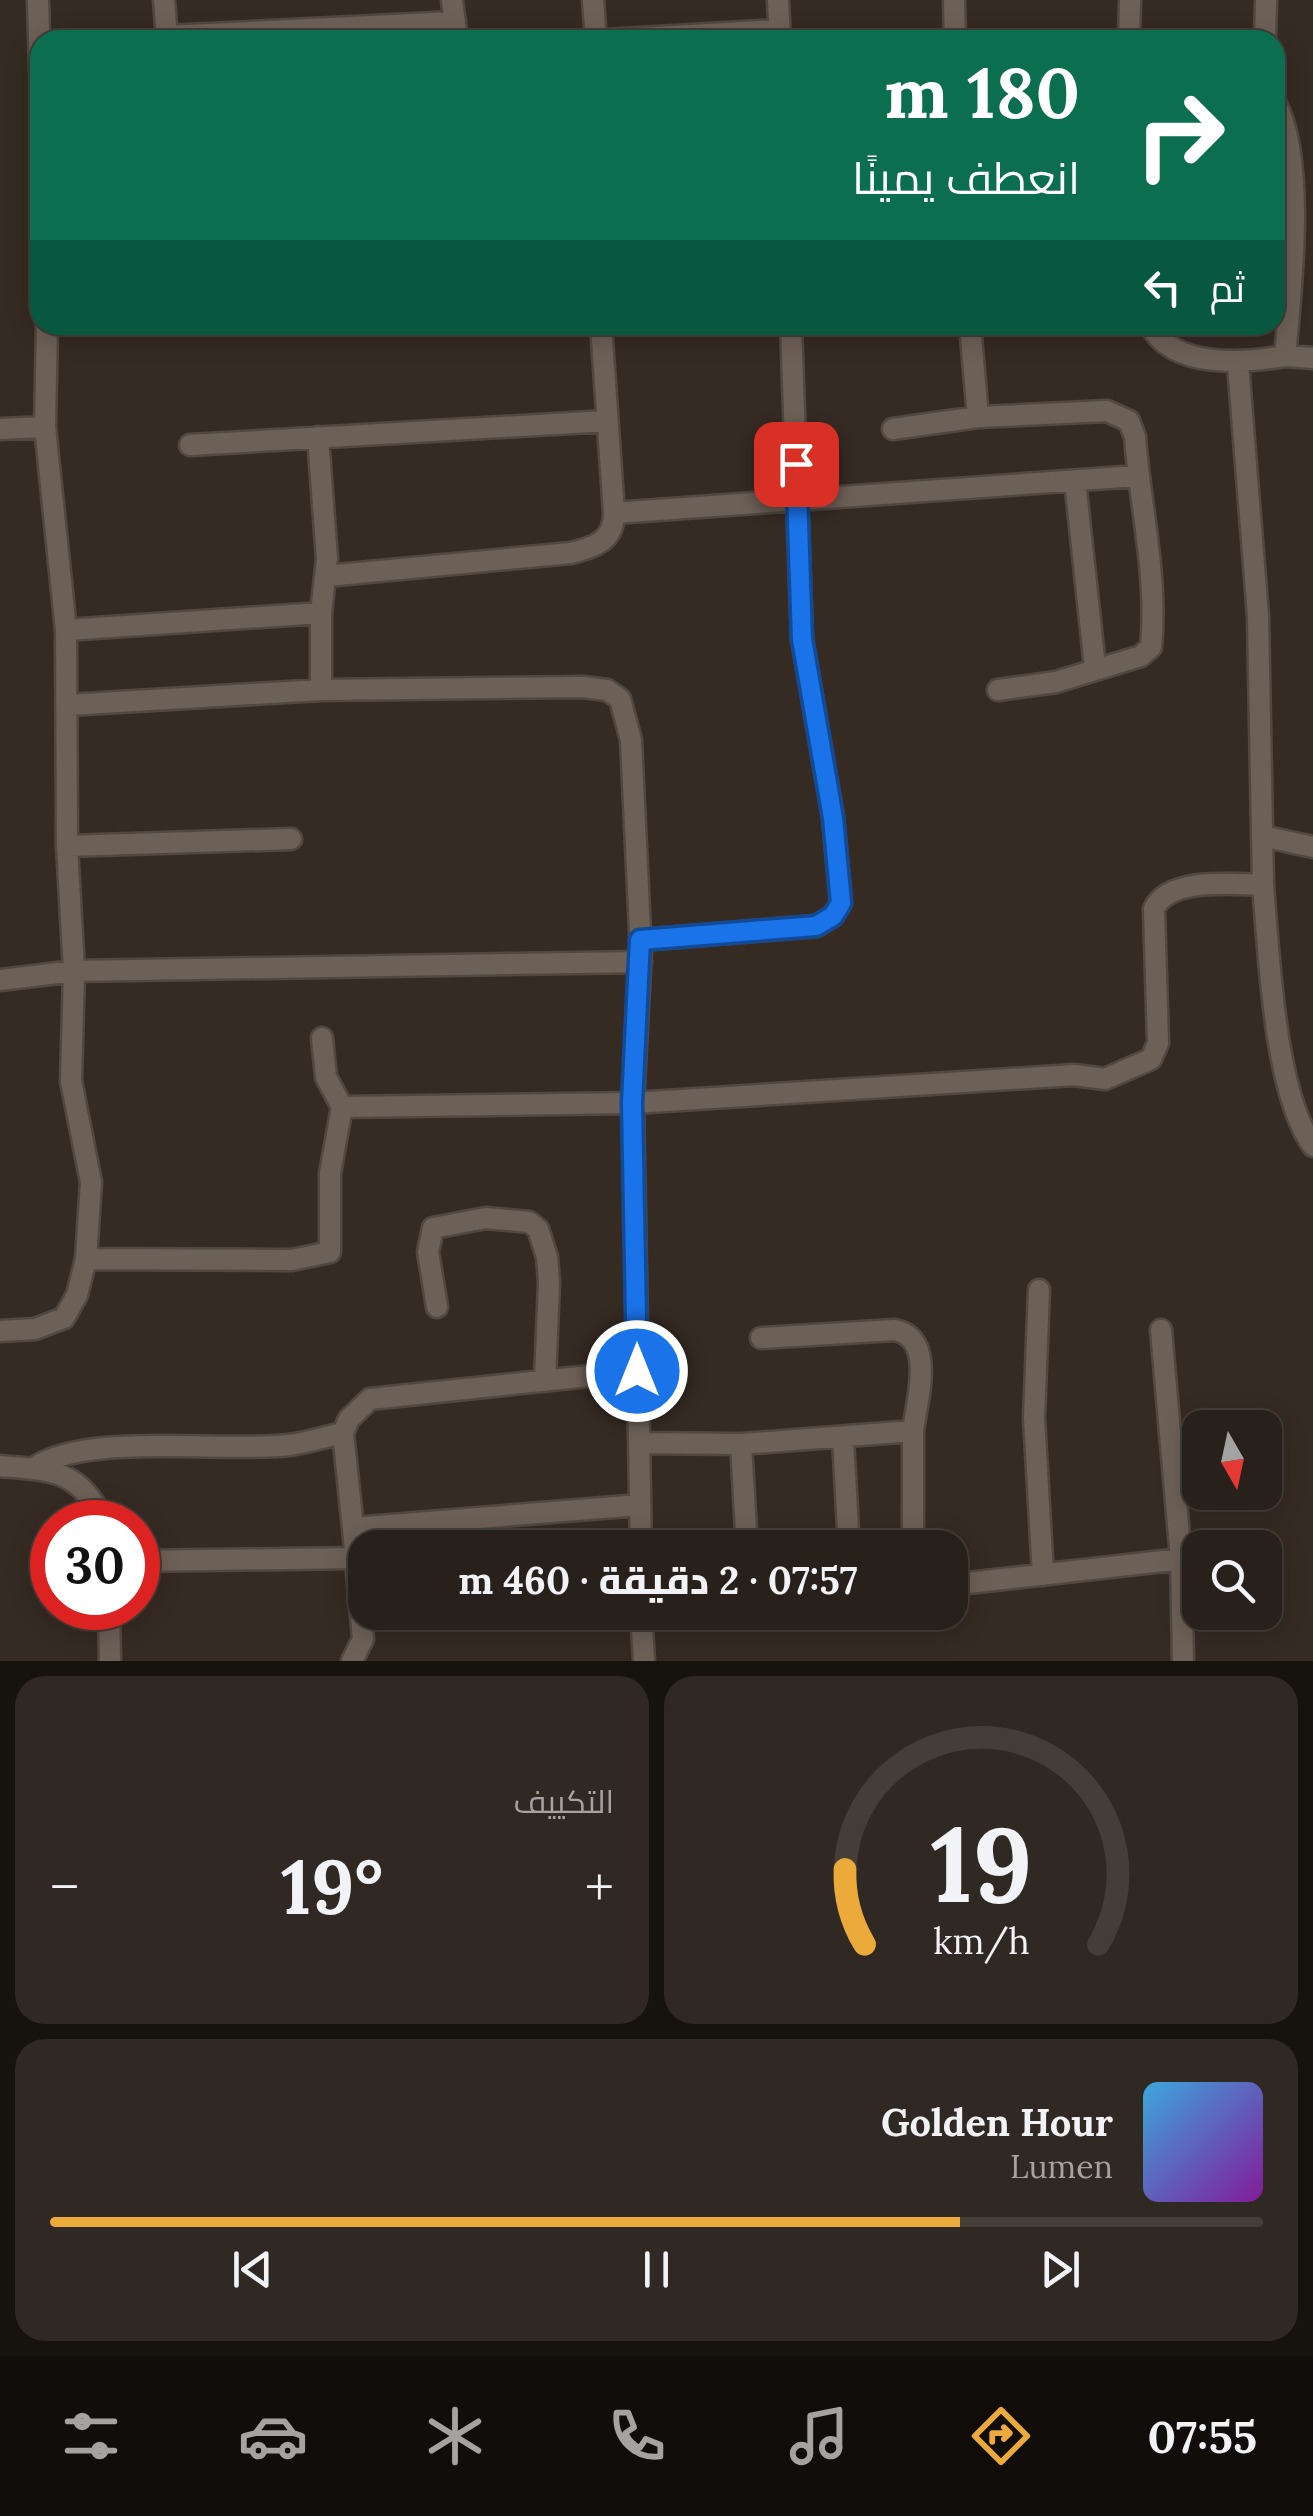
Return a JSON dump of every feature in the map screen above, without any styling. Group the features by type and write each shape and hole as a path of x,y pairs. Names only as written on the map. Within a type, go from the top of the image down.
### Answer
{"street":[{"path":"38,0 39,30"},
{"path":"164,0 166,30"},
{"path":"452,0 456,30"},
{"path":"593,0 595,30"},
{"path":"778,0 779,30"},
{"path":"954,0 954,30"},
{"path":"1128,30 1130,0"},
{"path":"1265,30 1266,0"},
{"path":"1284,356 1292,234 1290,149 1285,124"},
{"path":"0,1331 35,1329 64,1318 77,1294 86,1259 91,1182 71,1081 74,970 67,846 66,630 45,426 47,335"},
{"path":"326,576 571,554 605,541 614,528 614,513 602,335"},
{"path":"640,940 816,926 833,916 841,903 833,818 802,639 791,335"},
{"path":"971,335 978,417"},
{"path":"1159,335 1168,346 1238,364 1284,356 1313,358"},
{"path":"1238,364 1258,616 1263,886 1286,1081 1295,1120 1313,1146"},
{"path":"893,430 978,417 1107,411 1129,420 1136,437 1137,476 1150,567 1150,647 1141,656 1056,682 998,690"},
{"path":"190,444 607,421"},
{"path":"0,429 45,426"},
{"path":"318,437 326,576 321,613 321,690"},
{"path":"614,513 1137,476"},
{"path":"1075,481 1095,667"},
{"path":"66,630 321,613"},
{"path":"68,704 321,690 583,687 607,690 620,699 630,740 640,940 632,1103 640,1530"},
{"path":"1262,836 1313,847"},
{"path":"67,846 291,839"},
{"path":"342,1107 632,1103 1074,1075 1105,1079 1132,1071 1151,1059 1158,1043 1154,908 1158,900 1174,890 1263,886"},
{"path":"0,980 74,970 640,962"},
{"path":"86,1259 292,1260 330,1252 330,1173 342,1107 326,1078 322,1038"},
{"path":"437,1307 428,1252 433,1228 486,1218 529,1222 538,1229 547,1256 545,1380"},
{"path":"1038,1290 1034,1418 1043,1575"},
{"path":"761,1338 895,1330 911,1334 918,1342 921,1374 913,1431 914,1530"},
{"path":"1161,1330 1181,1558 1183,1661"},
{"path":"637,1371 370,1398 349,1419 342,1433 353,1528 640,1505"},
{"path":"639,1443 741,1444 913,1431"},
{"path":"34,1468 56,1456 94,1450 290,1445 342,1433"},
{"path":"843,1438 848,1530"},
{"path":"741,1444 746,1530"},
{"path":"0,1466 34,1468 67,1476 94,1500"},
{"path":"160,1561 348,1558"},
{"path":"968,1583 1181,1558"},
{"path":"109,1630 110,1661"},
{"path":"352,1661 363,1640 362,1630"},
{"path":"642,1630 644,1661"}],"route":[{"path":"637,1371 638,1259 632,1103 640,940 771,933 816,926 833,916 841,903 824,757 802,639 796,464"}]}
